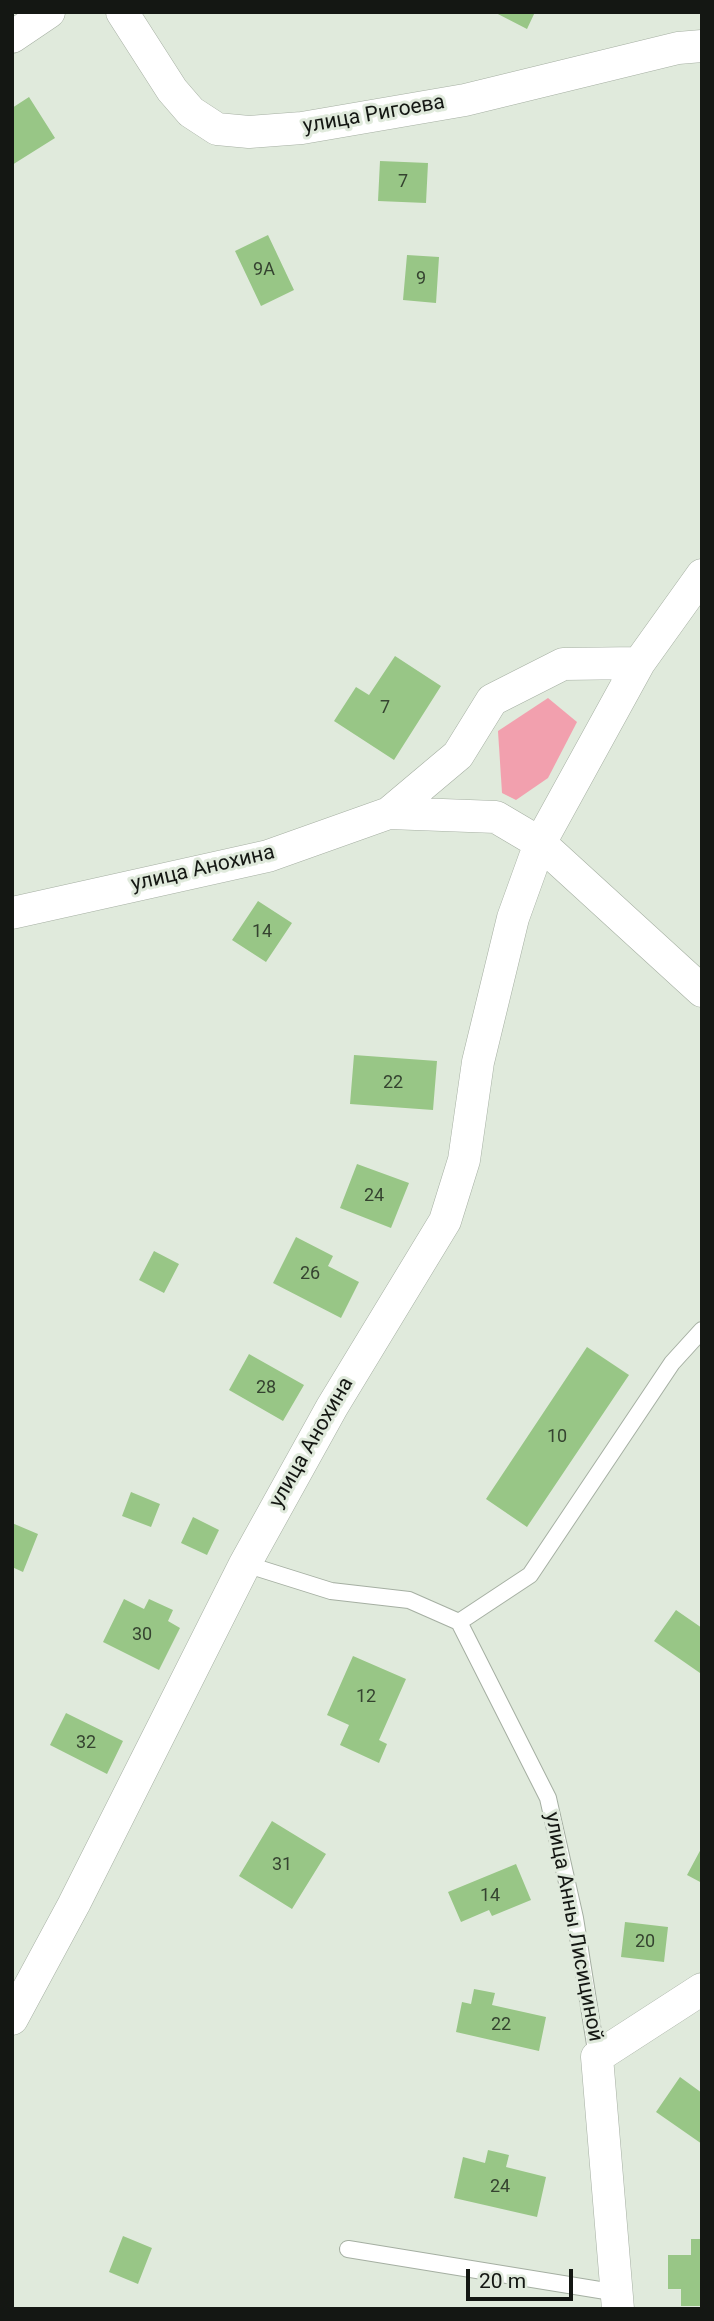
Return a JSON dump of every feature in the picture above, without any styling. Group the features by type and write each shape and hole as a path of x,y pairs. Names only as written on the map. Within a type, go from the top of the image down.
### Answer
{"street":[{"path":"12,37 49,12"},
{"name":"улица Ригоева","path":"122,12 172,90 191,112 217,129 249,132 302,128 465,100 690,47"},
{"name":"улица Анохина","path":"12,2019 74,1904 244,1563 332,1406 445,1222 464,1160 478,1062 510,931 540,843 639,663 702,575"},
{"name":"улица Анохина","path":"12,913 268,856 390,813 458,755 492,700 563,664 639,663"},
{"name":"улица Анохина","path":"390,813 496,817 540,843"},
{"path":"540,843 702,991"},
{"path":"618,2301 597,2057 702,1989"}],"lane":[{"path":"244,1563 331,1591 409,1600 459,1622 530,1575 672,1363 702,1331"},
{"name":"улица Анны Лисициной","path":"459,1622 548,1798 575,1917 597,2057"},
{"path":"348,2249 618,2301"}],"shaded area":[{"path":"548,698 577,722 548,778 516,800 502,793 498,731"}],"building":[{"path":"494,12 535,12 527,29"},
{"path":"29,97 55,138 12,165 12,108"},
{"path":"380,161 428,163 426,203 378,201"},
{"path":"268,235 294,290 261,306 235,251"},
{"path":"407,255 439,257 436,303 403,300"},
{"path":"395,656 441,686 394,760 334,721 356,687 369,695"},
{"path":"258,901 292,923 266,962 232,940"},
{"path":"354,1055 437,1061 433,1110 350,1104"},
{"path":"357,1164 409,1183 391,1228 340,1208"},
{"path":"296,1237 333,1256 328,1266 359,1282 341,1318 273,1283"},
{"path":"154,1251 179,1264 164,1293 139,1280"},
{"path":"587,1347 629,1375 527,1527 486,1499"},
{"path":"249,1354 304,1385 283,1421 229,1390"},
{"path":"131,1492 160,1504 151,1527 122,1516"},
{"path":"193,1517 219,1530 207,1555 181,1543"},
{"path":"12,1523 38,1534 23,1572 12,1567"},
{"path":"124,1599 144,1609 149,1599 173,1610 168,1621 180,1628 159,1670 103,1642"},
{"path":"676,1610 702,1628 700,1673 654,1641"},
{"path":"353,1656 406,1679 379,1740 387,1744 379,1763 340,1745 349,1725 327,1715"},
{"path":"66,1713 123,1741 107,1774 50,1745"},
{"path":"272,1821 326,1854 292,1909 239,1876"},
{"path":"702,1847 702,1883 687,1875"},
{"path":"516,1864 531,1900 492,1916 489,1910 461,1922 448,1892"},
{"path":"625,1922 668,1927 664,1962 621,1957"},
{"path":"474,1989 495,1993 492,2005 546,2017 539,2051 456,2032 462,2002 471,2004"},
{"path":"680,2077 702,2093 702,2144 656,2112"},
{"path":"488,2150 509,2155 506,2167 546,2177 537,2217 454,2198 463,2157 485,2163"},
{"path":"123,2236 152,2248 138,2284 109,2272"},
{"path":"691,2239 702,2239 702,2306 681,2306 681,2289 668,2289 668,2255 691,2255"}]}
